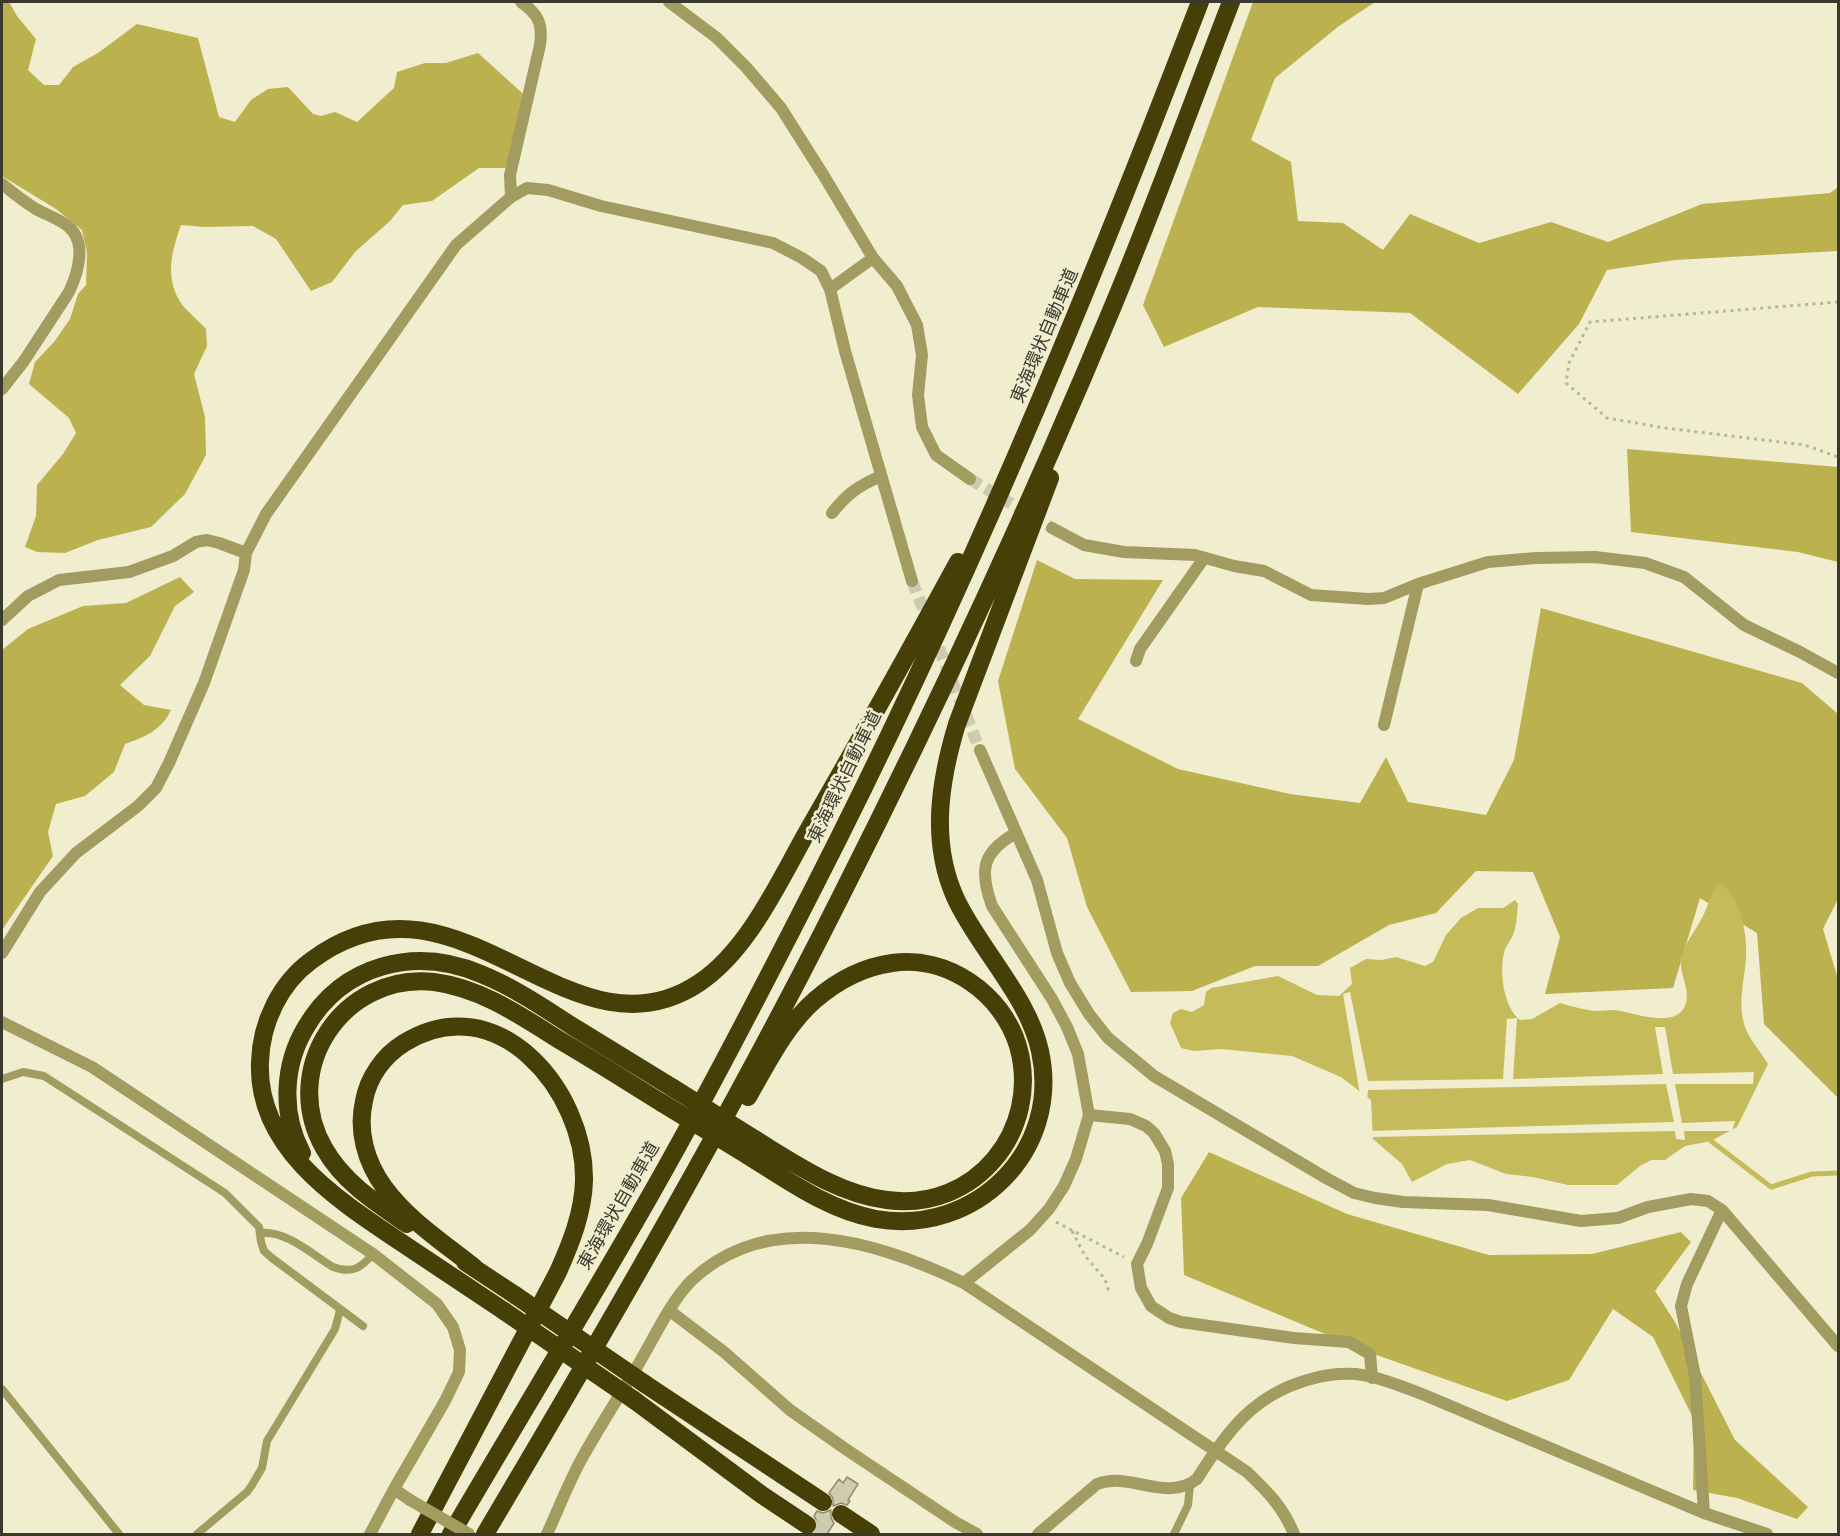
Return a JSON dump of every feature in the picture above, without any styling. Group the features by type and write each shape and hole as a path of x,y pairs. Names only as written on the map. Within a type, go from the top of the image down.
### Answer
{"highway":[{"name":"東海環状自動車道","path":"451,1534 647,1202 813,889 960,583 1087,292 1200,2"},
{"path":"332,1193 305,1159 295,1140 288,1118 288,1075 293,1055 300,1036 311,1018 322,1003 337,989 370,970 411,961 434,962 479,973 526,997 673,1088 751,1148 832,1205 875,1218 914,1221 952,1213 989,1192 1015,1165 1035,1132 1040,1112 1043,1092 1040,1052 1026,1011 966,918 946,873 940,830 942,786 947,757 957,724 1038,513 1113,305 1231,2"},
{"path":"807,1525 762,1495 634,1400 374,1224 332,1193 298,1161 285,1143 265,1105 261,1086 261,1046 267,1022 276,1001 289,981 304,965 340,942 360,934 403,928 424,930 453,938 586,997 622,1004 642,1004 680,994 715,971 747,934 767,902 885,698 963,553 1065,331 1087,292"},
{"path":"485,1534 569,1392 733,1101 839,900 971,627 1113,305"},
{"path":"569,1392 605,1342 777,1049 796,1020 830,988 870,968 893,963 917,962 959,975 976,986 1000,1010 1010,1026 1022,1065 1021,1105 1008,1142 982,1172 949,1192 908,1202 866,1196 751,1148 662,1103 493,1001 462,989 432,982 393,985 362,998 347,1009 325,1035 311,1071 310,1110 323,1148 335,1165 366,1195 515,1295 645,1384 823,1502"},
{"path":"420,1534 558,1272 576,1228 582,1205 584,1182 580,1138 573,1118 554,1082 540,1065 507,1040 470,1028 450,1027 432,1030 414,1037 399,1046 384,1060 373,1075 365,1094 361,1113 361,1131 372,1168 396,1202 475,1268"},
{"path":"841,1514 871,1534"}],"street":[{"path":"511,197 510,175 542,30 532,10 521,2"},
{"path":"669,2 717,38 746,67 781,108 873,258 897,286 917,325 922,355 918,395 922,428 936,455 970,479"},
{"path":"2,184 35,208 67,225 75,235 81,249 74,282 69,292 24,361 2,389"},
{"path":"2,953 40,892 76,853 138,806 156,788 204,682 244,570 246,554 275,500 456,245 511,197 527,188 548,190 601,206 773,243 821,271 830,289 844,351 912,581"},
{"path":"830,289 873,258"},
{"path":"832,513 847,494 881,476"},
{"path":"1052,528 1084,545 1124,552 1195,555 1264,571 1311,595 1368,599 1384,598 1418,584 1488,562 1595,557 1645,563 1684,577 1744,625 1839,673"},
{"path":"2,620 28,596 59,580 129,572 172,556 196,542 207,540 246,554"},
{"path":"1136,661 1140,649 1204,558"},
{"path":"1384,724 1418,584"},
{"path":"980,750 1037,880 1057,953 1070,983 1089,1014 1108,1038 1154,1076 1326,1179 1354,1193 1375,1198 1403,1202 1488,1205 1581,1221 1618,1218 1648,1207 1691,1199 1708,1201 1722,1210 1839,1346"},
{"path":"964,1283 1030,1230 1045,1213 1064,1186 1076,1159 1089,1115 1078,1054 1067,1028 1052,999 992,906 987,892 984,878 985,864 1003,840 1016,833"},
{"path":"2,1022 92,1067 373,1254 437,1304 453,1327 460,1350 459,1372 370,1534"},
{"path":"1089,1115 1130,1119 1146,1126 1154,1133 1165,1151 1168,1164 1168,1188 1137,1264 1138,1280 1151,1306 1168,1318 1212,1328 1349,1342 1370,1354 1372,1378"},
{"path":"1704,1513 1695,1376 1681,1306 1687,1284 1722,1210"},
{"path":"547,1534 581,1461 689,1283 707,1267 745,1246 766,1240 788,1238 819,1238 854,1243 929,1266 964,1283 1247,1472 1267,1490 1286,1515 1294,1534"},
{"path":"670,1311 724,1352 790,1410 957,1528 977,1534"},
{"path":"1038,1534 1097,1484 1108,1480 1117,1479 1169,1490 1190,1485 1197,1479 1232,1428 1247,1412 1280,1390 1321,1376 1355,1374 1422,1394 1704,1513 1767,1534"},
{"path":"394,1489 469,1534"}],"lane":[{"path":"2,1079 23,1072 44,1076 225,1194 259,1227 264,1251 363,1326"},
{"path":"260,1233 268,1232 285,1238 342,1270 361,1268 373,1254"},
{"path":"197,1534 247,1492 252,1485 262,1468 267,1441 335,1329 340,1310"},
{"path":"2,1389 119,1534"},
{"path":"1174,1534 1188,1505 1190,1485"}],"path":[{"path":"1839,302 1590,322 1569,363 1566,383 1607,418 1665,428 1804,445 1839,457"},
{"path":"1045,1213 1072,1231 1137,1264"},
{"path":"1072,1231 1085,1256 1105,1279 1109,1292"}],"shaded area":[{"path":"2,2 9,2 36,39 28,70 44,85 59,85 73,67 98,53 137,24 198,38 219,117 235,122 251,100 268,89 288,87 313,114 321,116 335,112 357,122 394,88 397,72 425,63 446,63 478,53 531,101 516,152 505,168 479,168 432,201 403,205 390,221 356,251 332,282 311,291 276,239 253,226 181,225 172,256 171,276 177,296 183,306 206,329 207,346 194,374 205,417 206,455 185,494 151,527 98,540 65,553 37,552 25,547 36,516 37,485 63,454 76,433 69,418 29,384 35,362 54,342 70,319 78,294 86,285 87,253 82,230 56,209 2,176"},
{"path":"1253,2 1375,2 1339,26 1275,78 1251,140 1291,162 1298,221 1343,223 1383,250 1410,214 1479,243 1551,222 1608,242 1702,204 1830,193 1838,187 1838,251 1675,260 1607,270 1579,324 1518,394 1410,313 1258,307 1164,347 1143,305"},
{"path":"1627,449 1838,467 1838,562 1798,552 1631,532"},
{"path":"1037,560 1075,579 1163,580 1078,719 1178,769 1290,794 1360,803 1386,757 1408,802 1486,815 1514,760 1541,608 1802,683 1838,714 1838,899 1823,929 1838,979 1838,1098 1764,1024 1757,933 1700,898 1673,988 1545,994 1560,937 1533,872 1476,871 1436,913 1389,925 1318,966 1255,966 1192,991 1131,992 1087,907 1067,838 1015,769 998,681"},
{"path":"180,577 194,592 175,606 150,656 120,685 144,705 171,710 158,728 125,744 114,772 85,796 56,804 48,832 53,856 2,930 2,650 28,629 83,606 126,603"},
{"path":"1719,883 1733,897 1742,917 1746,940 1746,959 1741,1000 1742,1016 1748,1034 1768,1064 1737,1127 1711,1141 1685,1146 1665,1160 1651,1160 1617,1185 1568,1185 1506,1174 1470,1160 1447,1164 1412,1182 1402,1164 1373,1139 1371,1100 1341,1077 1292,1056 1221,1049 1194,1051 1181,1048 1170,1023 1173,1013 1181,1009 1192,1012 1204,1005 1206,992 1211,988 1278,976 1317,995 1339,996 1352,984 1350,968 1366,959 1382,960 1396,957 1425,966 1433,962 1446,935 1461,918 1478,908 1503,908 1515,900 1518,904 1516,925 1505,950 1502,970 1507,999 1520,1020 1532,1019 1560,1003 1578,1008 1598,1011 1614,1010 1654,1018 1674,1016 1681,1011 1687,998 1681,967 1684,949"},
{"path":"1209,1152 1347,1214 1489,1255 1592,1254 1681,1232 1691,1242 1655,1291 1675,1322 1735,1440 1808,1507 1797,1519 1737,1498 1693,1490 1694,1420 1653,1337 1613,1309 1569,1380 1507,1401 1368,1352 1184,1275 1181,1198"}],"pier":[{"path":"1350,992 1368,1081 1503,1079 1507,1019 1517,1018 1513,1079 1663,1074 1655,1027 1665,1027 1673,1074 1754,1072 1753,1084 1675,1084 1682,1123 1735,1121 1732,1131 1684,1131 1685,1140 1676,1139 1675,1131 1370,1137 1369,1131 1674,1122 1666,1084 1368,1090 1367,1101 1360,1095 1343,994"}],"building":[{"path":"847,1477 858,1484 848,1500 850,1501 847,1505 841,1503 833,1506 833,1498 829,1493 839,1479 843,1483"},
{"path":"831,1510 834,1523 827,1534 813,1534 818,1526 814,1516 817,1511 823,1513"}],"waterway":[{"path":"1711,1141 1771,1187 1812,1174 1838,1173"}],"tunnel":[{"path":"970,479 1052,528"},
{"path":"912,581 980,750"},
{"path":"807,1525 822,1534"}]}
